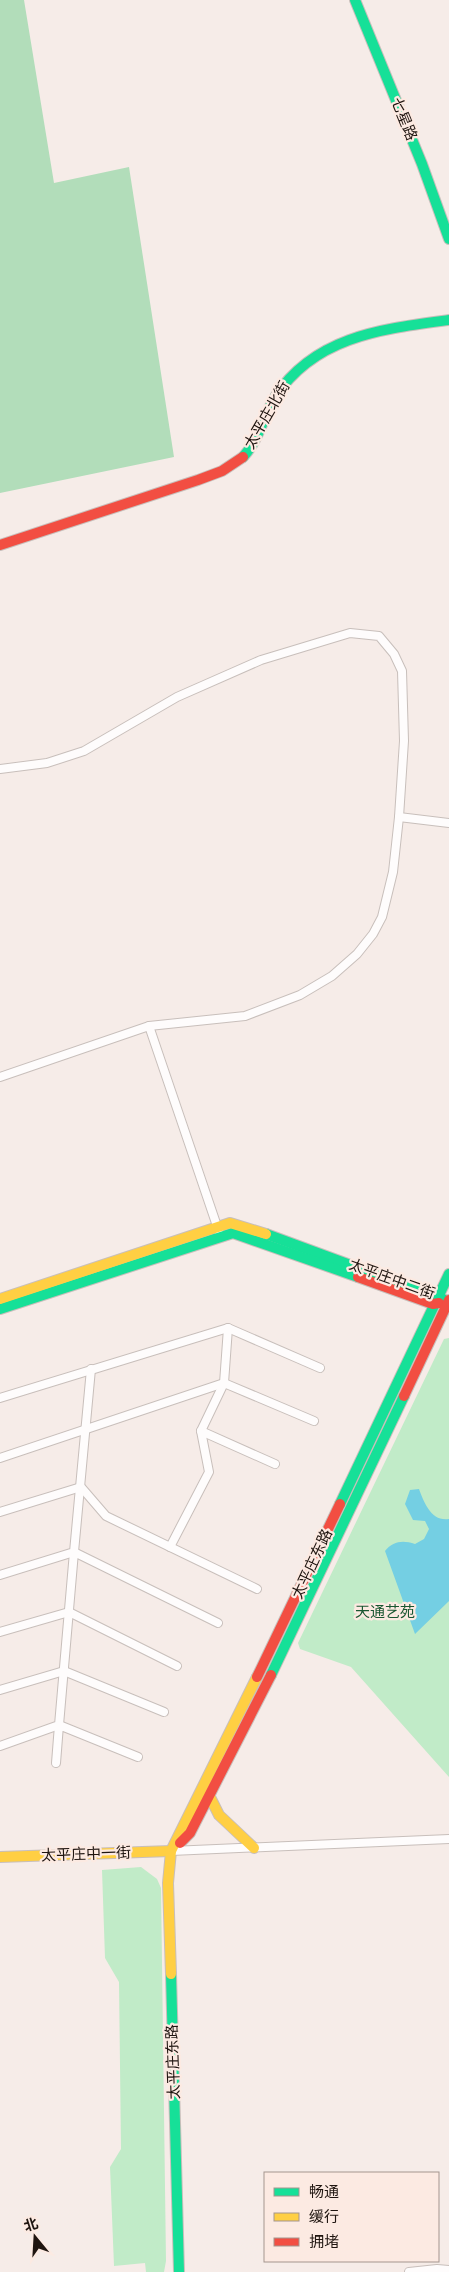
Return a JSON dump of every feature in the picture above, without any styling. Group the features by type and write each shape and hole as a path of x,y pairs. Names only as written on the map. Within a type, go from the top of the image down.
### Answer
{"main road":[{"name":"七星路","path":"355,0 422,164 449,239"},
{"name":"太平庄北街","path":"0,545 208,477 242,458 254,442 274,398 293,371 334,344 386,328 449,320"},
{"name":"太平庄中二街","path":"0,1309 219,1231 230,1223 242,1225 436,1300 449,1301"},
{"name":"太平庄中二街","path":"0,1299 219,1231"},
{"name":"太平庄东路","path":"179,2272 168,1883 171,1851 292,1606 449,1274"},
{"name":"太平庄东路","path":"171,1851 190,1833 284,1650 449,1301"},
{"path":"209,1796 219,1814 254,1848"},
{"name":"太平庄中一街","path":"0,1857 171,1851"}],"street":[{"path":"0,769 47,763 84,751 177,697 261,660 350,633 379,636 394,654 402,671 404,741 393,872 382,917 373,934 357,954 332,976 300,995 244,1016 149,1026 0,1077"},
{"path":"399,817 449,823"},
{"path":"149,1026 219,1231"},
{"path":"170,1547 209,1472 201,1431 224,1383 228,1328"},
{"path":"0,1398 228,1328 320,1368"},
{"path":"56,1763 91,1369"},
{"path":"0,1458 224,1383 314,1421"},
{"path":"201,1431 275,1464"},
{"path":"0,1512 80,1487"},
{"path":"80,1487 106,1516 257,1588"},
{"path":"0,1575 74,1552 218,1624"},
{"path":"0,1632 69,1612 177,1666"},
{"path":"0,1690 64,1671 164,1712"},
{"path":"0,1746 59,1725 138,1757"},
{"path":"171,1851 449,1839"},
{"path":"409,2272 437,2269 449,2270"}],"green space":[{"path":"0,0 24,0 54,183 129,167 174,457 0,493"},
{"name":"天通艺苑","path":"449,1338 449,1777 351,1667 300,1649 298,1643 444,1339"},
{"path":"141,1867 157,1879 161,1888 166,2261 164,2272 146,2272 145,2263 114,2266 110,2167 121,2149 119,1982 105,1958 102,1870"}],"water":[{"path":"419,1489 423,1500 433,1515 438,1518 449,1519 449,1601 415,1634 385,1551 395,1543 406,1542 415,1544 424,1539 429,1529 425,1521 413,1520 405,1504 410,1490"}],"traffic: fast":[{"path":"355,0 422,164 449,239"},
{"path":"243,457 257,436 275,397 291,377 310,361 330,348 375,332 449,320"},
{"path":"0,1309 233,1233 358,1277"},
{"path":"266,1234 443,1299"},
{"path":"340,1504 449,1274"},
{"path":"271,1675 404,1396"},
{"path":"171,1974 179,2272"}],"traffic: slow":[{"path":"0,1299 230,1223 266,1234"},
{"path":"171,1974 168,1883 171,1851 257,1677"},
{"path":"209,1795 219,1815 254,1848"},
{"path":"0,1857 171,1851"}],"traffic: jam":[{"path":"0,545 198,480 222,471 243,457"},
{"path":"358,1277 433,1304 439,1303"},
{"path":"404,1396 449,1300"},
{"path":"257,1677 340,1504"},
{"path":"180,1843 190,1833 271,1675"}]}
